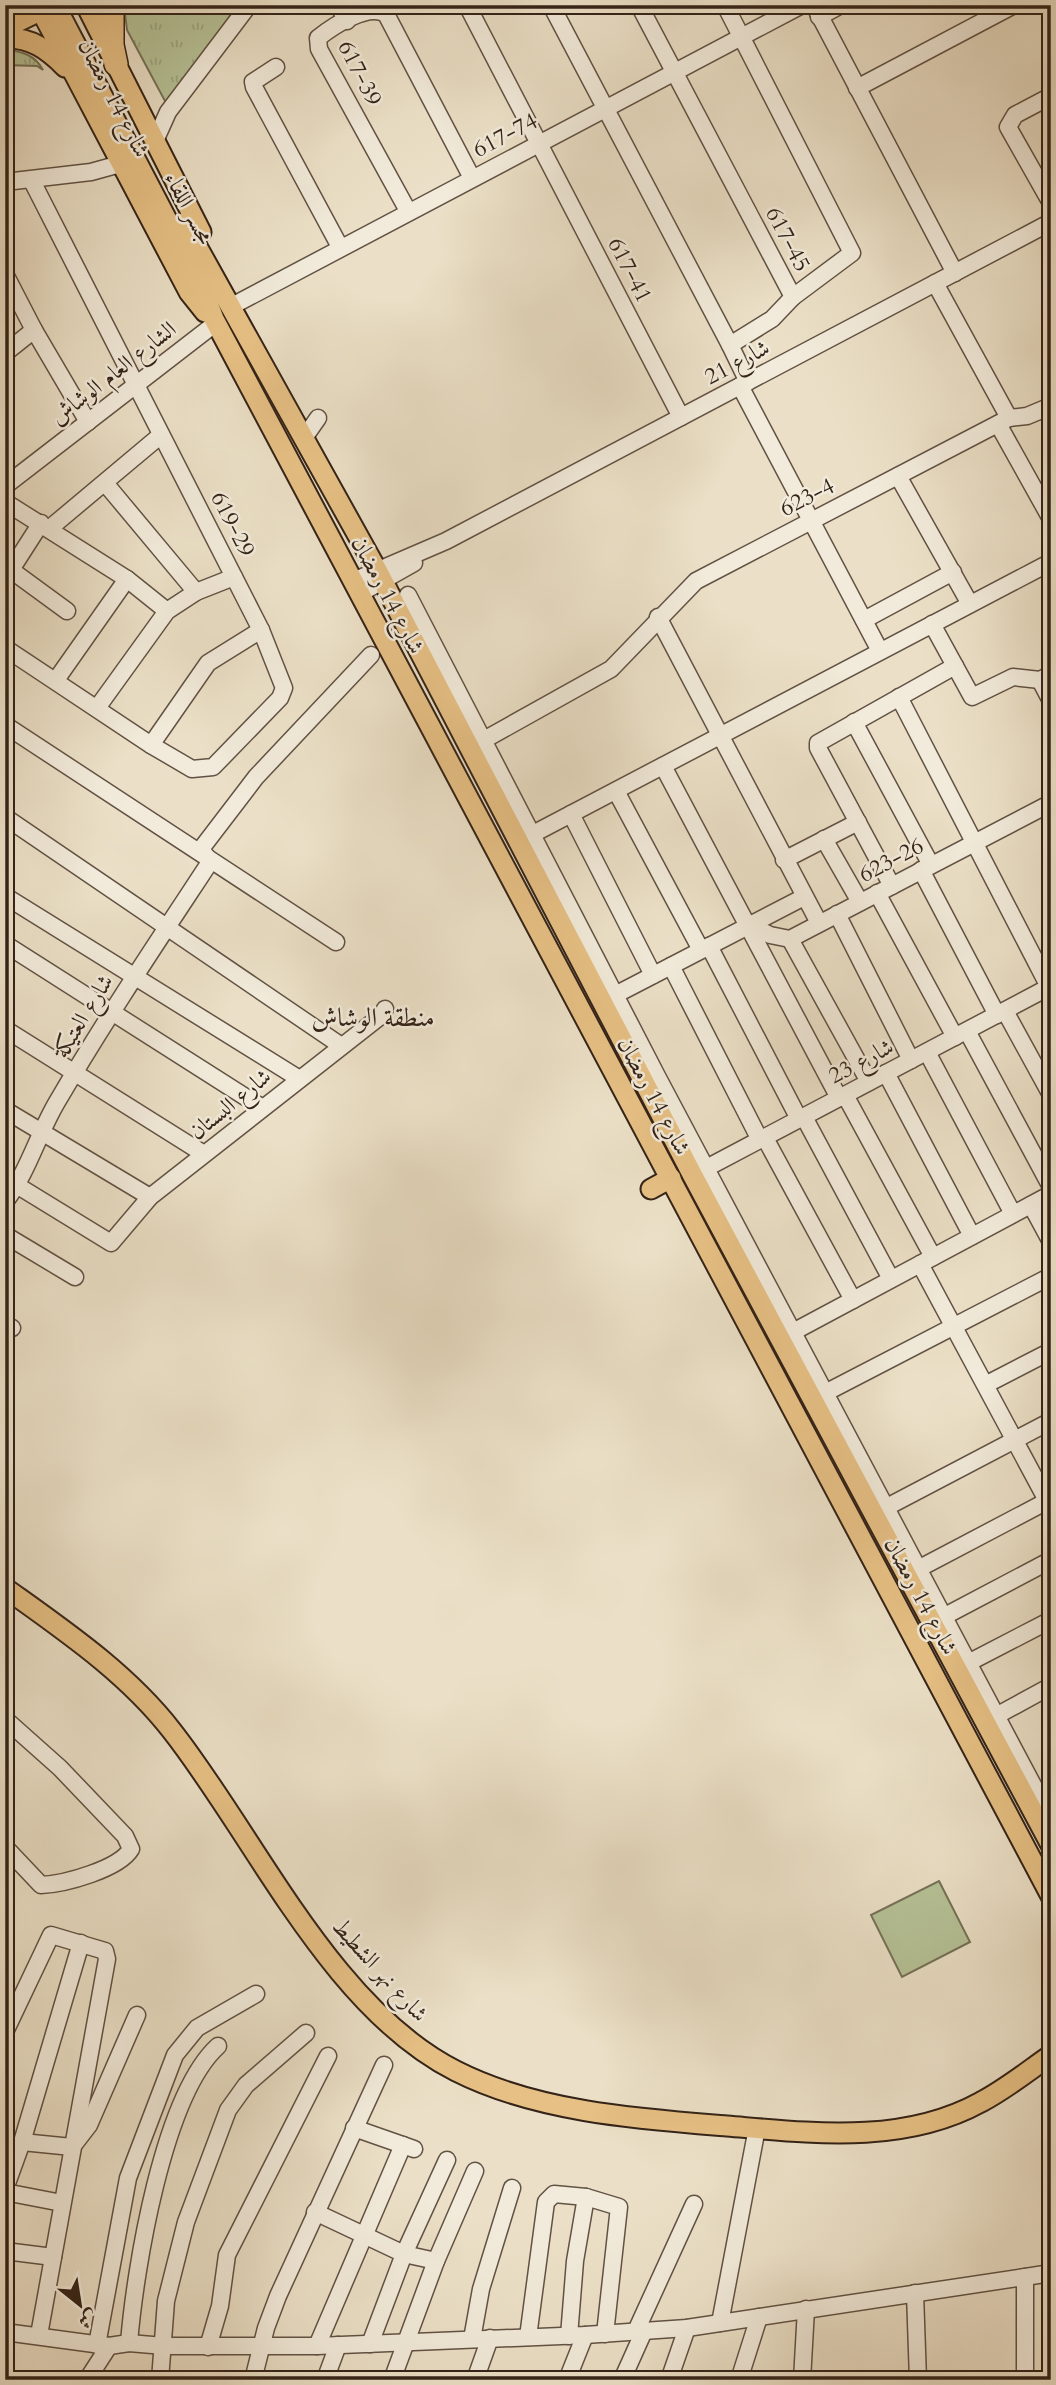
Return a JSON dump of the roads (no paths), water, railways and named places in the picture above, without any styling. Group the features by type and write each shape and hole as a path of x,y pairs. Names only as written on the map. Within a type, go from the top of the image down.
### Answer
{"highway":[{"path":"112,5 112,45 117,64"}],"main road":[{"path":"5,9 11,5"},
{"name":"مجسر اللقاء","path":"70,5 207,282"},
{"name":"شارع 14 رمضان","path":"86,5 222,275 230,307"},
{"path":"5,28 46,7"},
{"name":"مجسر اللقاء","path":"46,7 207,282"},
{"name":"شارع 14 رمضان","path":"46,7 78,83 120,164 189,292 201,309 215,321"},
{"path":"5,38 20,38 40,46 78,83"},
{"name":"شارع 14 رمضان","path":"207,282 230,307 380,576 434,681 651,1079 700,1172 733,1251 1051,1845"},
{"name":"شارع 14 رمضان","path":"207,282 215,321 1051,1896"},
{"path":"434,681 456,690"},
{"path":"652,1189 671,1178"},
{"path":"733,1251 758,1267"},
{"name":"شارع نهر الشطيط","path":"5,1588 104,1662 156,1712 185,1749 331,1958 384,2018 426,2053 482,2083 559,2104 624,2115 757,2129 841,2134 928,2122 980,2103 1051,2055"},
{"path":"999,1723 1000,1752"}],"street":[{"path":"155,141 168,112 249,5"},
{"path":"338,5 347,21"},
{"name":"617-41","path":"467,5 681,417"},
{"path":"551,5 730,345 744,384 811,521 880,651"},
{"name":"617-45","path":"639,5 793,297 852,253 741,37"},
{"path":"725,5 741,37"},
{"name":"617-74","path":"230,307 802,5"},
{"path":"841,5 817,11 955,272"},
{"path":"857,88 1014,5"},
{"name":"617-39","path":"408,211 319,49 318,38 347,21 370,10 378,9 386,14 472,178"},
{"path":"276,67 257,77 253,82 254,87 340,247"},
{"path":"1051,96 1015,115 1008,127 1051,202"},
{"path":"5,181 32,181 91,172 120,164"},
{"name":"619-29","path":"32,181 261,630 284,688 280,698 213,767 192,769 151,746"},
{"name":"شارع 21","path":"356,587 1051,222"},
{"path":"6,281 88,422"},
{"path":"936,283 1051,519"},
{"path":"730,345 772,319 793,297"},
{"name":"الشارع العام الوشاش","path":"5,486 215,321"},
{"path":"5,353 34,330"},
{"name":"623-4","path":"482,741 611,669 659,617 676,605 696,581 1004,421 1027,416 1051,406"},
{"path":"304,438 318,418"},
{"path":"67,611 8,575 45,526 105,483 161,435"},
{"path":"898,476 970,604"},
{"path":"105,483 196,592"},
{"path":"5,502 127,579 167,611"},
{"path":"531,835 1051,562"},
{"path":"864,620 953,572"},
{"path":"97,708 167,611 196,592 234,577"},
{"path":"56,680 127,579"},
{"path":"408,595 615,995 651,1079"},
{"path":"659,617 723,734 784,860 819,923"},
{"path":"932,624 972,697 1013,677 1045,677 1051,701"},
{"path":"5,648 151,746 208,663 261,630"},
{"path":"210,862 201,849 256,777 372,655"},
{"path":"954,666 822,739 818,748 858,822 884,889 961,1034 1051,1187"},
{"path":"899,697 1050,987"},
{"path":"854,722 1001,1013 1051,1095"},
{"path":"5,725 210,862 336,942"},
{"path":"663,766 842,1097 927,1260 956,1325 1050,1502 918,1569"},
{"path":"615,791 891,1279"},
{"name":"623-26","path":"790,939 1051,803"},
{"path":"571,814 653,975"},
{"path":"5,817 340,1045"},
{"path":"784,860 858,822"},
{"path":"824,839 860,902"},
{"name":"شارع العتيکة","path":"5,1202 11,1182 74,1072 210,862"},
{"path":"5,896 298,1078"},
{"path":"615,995 804,897"},
{"path":"837,914 911,1060"},
{"path":"749,925 770,935 790,939 869,1082"},
{"path":"5,944 261,1107"},
{"path":"671,966 762,1139 853,1300"},
{"name":"شارع 23","path":"700,1172 1050,987"},
{"name":"شارع البستان","path":"11,1182 111,1243 150,1197 340,1045 382,1015 385,1009"},
{"path":"5,1029 204,1154"},
{"path":"927,1052 1013,1214"},
{"path":"886,1073 972,1236"},
{"path":"5,1110 150,1197"},
{"path":"700,1172 758,1267 1051,1819"},
{"path":"793,1332 1051,1194"},
{"path":"1031,1205 1051,1242"},
{"path":"5,1235 75,1277"},
{"path":"825,1393 1051,1276"},
{"path":"987,1384 1051,1351"},
{"path":"885,1508 1051,1421"},
{"path":"943,1616 1051,1560"},
{"path":"968,1663 1051,1620"},
{"path":"999,1723 1051,1686"},
{"path":"5,1719 61,1768 125,1836 131,1849 124,1861 57,1884 41,1885 5,1847"},
{"path":"5,2032 47,1939 54,1934 102,1949 107,1959 39,2335"},
{"path":"62,2203 5,2190 81,1943"},
{"path":"87,2380 103,2345 128,2178 176,2055 197,2028 256,1994"},
{"path":"72,2147 89,2125 101,2101 137,2015"},
{"path":"160,2380 166,2301 186,2222 228,2110 246,2085 306,2034"},
{"path":"129,2343 133,2293 158,2170 197,2068 218,2046"},
{"path":"208,2347 220,2306 227,2255 328,2056"},
{"path":"253,2380 278,2296 384,2065"},
{"path":"317,2346 408,2147 355,2128"},
{"path":"719,2323 757,2129"},
{"path":"22,2141 72,2147"},
{"path":"370,2344 404,2254 447,2160"},
{"path":"391,2380 436,2261 475,2171"},
{"path":"472,2339 481,2289 512,2188"},
{"path":"528,2337 548,2197 554,2194 586,2197 619,2207 605,2334"},
{"path":"568,2380 577,2336 575,2261 586,2197"},
{"path":"622,2380 694,2204"},
{"path":"315,2212 404,2254 436,2261"},
{"path":"5,2251 53,2257"},
{"path":"5,2332 103,2345 129,2343 208,2347 338,2346 577,2336 687,2328 1051,2273"},
{"path":"1025,2277 1025,2380"},
{"path":"915,2293 918,2380"},
{"path":"802,2380 806,2309"},
{"path":"739,2380 759,2318"},
{"path":"669,2380 687,2328"},
{"path":"475,2380 490,2338"},
{"path":"325,2380 338,2346"}],"district":[{"name":"منطقة الوشاش","path":"373,1017"}]}
